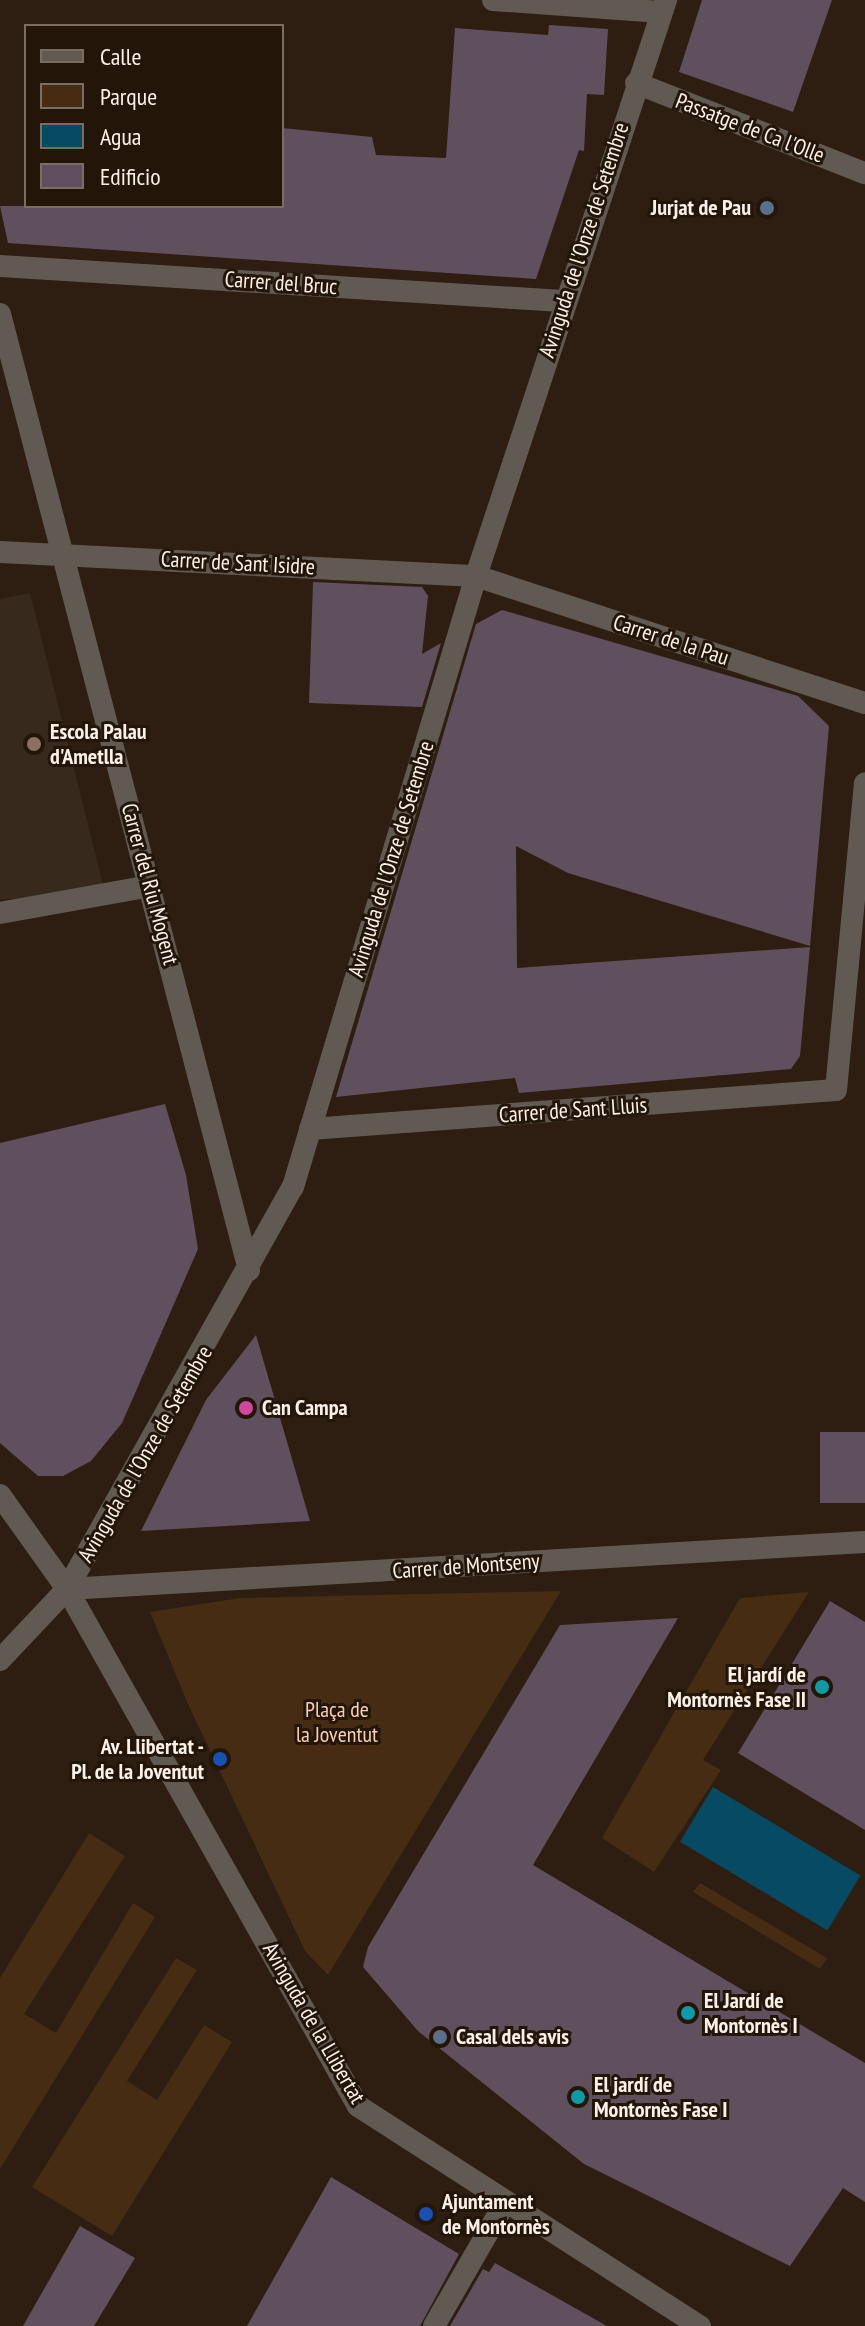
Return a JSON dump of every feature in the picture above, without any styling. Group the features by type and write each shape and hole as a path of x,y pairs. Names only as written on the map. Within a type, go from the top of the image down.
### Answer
{"street":[{"path":"493,0 664,6"},
{"name":"Avinguda de l'Onze de Setembre","path":"0,1660 67,1589 293,1187 476,576 563,301 664,6"},
{"name":"Passatge de Ca l'Olle","path":"636,83 865,173"},
{"name":"Carrer del Bruc","path":"0,266 563,301"},
{"name":"Carrer del Riu Mogent","path":"0,314 65,554 249,1270"},
{"name":"Carrer de Sant Isidre","path":"0,552 476,576"},
{"name":"Carrer de la Pau","path":"476,576 865,703"},
{"name":"Carrer de Sant Lluis","path":"310,1129 836,1090 865,783"},
{"path":"0,913 150,886"},
{"name":"Avinguda de la Llibertat","path":"0,1495 67,1589 358,2106 700,2326"},
{"name":"Carrer de Montseny","path":"67,1589 865,1542"},
{"path":"434,2326 506,2201"}],"shaded area":[{"name":"Escola Palau d'Ametlla","path":"30,593 104,889 0,900 0,599"}],"green space":[{"name":"Plaça de la Joventut","path":"561,1591 328,1975 305,1951 187,1702 150,1612 240,1598"},
{"path":"809,1592 703,1760 721,1770 654,1872 602,1838 740,1598"},
{"path":"89,1833 125,1856 24,2014 56,2033 133,1903 155,1917 0,2169 0,1978"},
{"path":"700,1883 827,1958 820,1969 693,1892"},
{"path":"176,1958 197,1970 127,2081 157,2100 204,2025 232,2042 112,2236 32,2187"}],"water":[{"path":"713,1787 860,1876 827,1930 680,1842"}],"building":[{"path":"702,0 832,0 793,112 679,72"},
{"path":"549,25 608,29 604,95 587,94 584,151 579,150 536,279 8,243 0,206 284,208 284,128 372,137 376,155 446,158 455,28 548,35"},
{"path":"313,582 422,587 428,596 422,654 441,643 422,707 309,703"},
{"path":"502,610 798,696 829,726 810,946 568,873 516,846 517,968 810,947 800,1056 791,1069 519,1093 515,1078 336,1097 476,624"},
{"path":"165,1104 186,1175 198,1249 122,1423 91,1461 63,1476 38,1476 0,1443 0,1143"},
{"path":"256,1335 310,1521 141,1531 206,1400"},
{"path":"820,1432 865,1432 865,1503 820,1503"},
{"name":"El jardí de Montornès Fase II","path":"830,1601 865,1622 865,1830 738,1753"},
{"path":"678,1618 533,1865 865,2063 865,2202 843,2188 790,2266 584,2164 418,2031 363,1967 368,1947 560,1625"},
{"path":"331,2177 459,2254 420,2326 247,2326"},
{"path":"80,2226 135,2258 94,2326 23,2326"},
{"path":"495,2263 607,2326 450,2326 483,2269 489,2272"}],"place":[{"name":"Jurjat de Pau","path":"767,208"},
{"name":"Escola Palau d'Ametlla","path":"34,744"},
{"name":"Can Campa","path":"246,1408"},
{"name":"El jardí de Montornès Fase II","path":"822,1687"},
{"name":"Av. Llibertat - Pl. de la Joventut","path":"220,1759"},
{"name":"El Jardí de Montornès I","path":"688,2013"},
{"name":"Casal dels avis","path":"440,2037"},
{"name":"El jardí de Montornès Fase I","path":"578,2097"},
{"name":"Ajuntament de Montornès","path":"426,2214"}]}
